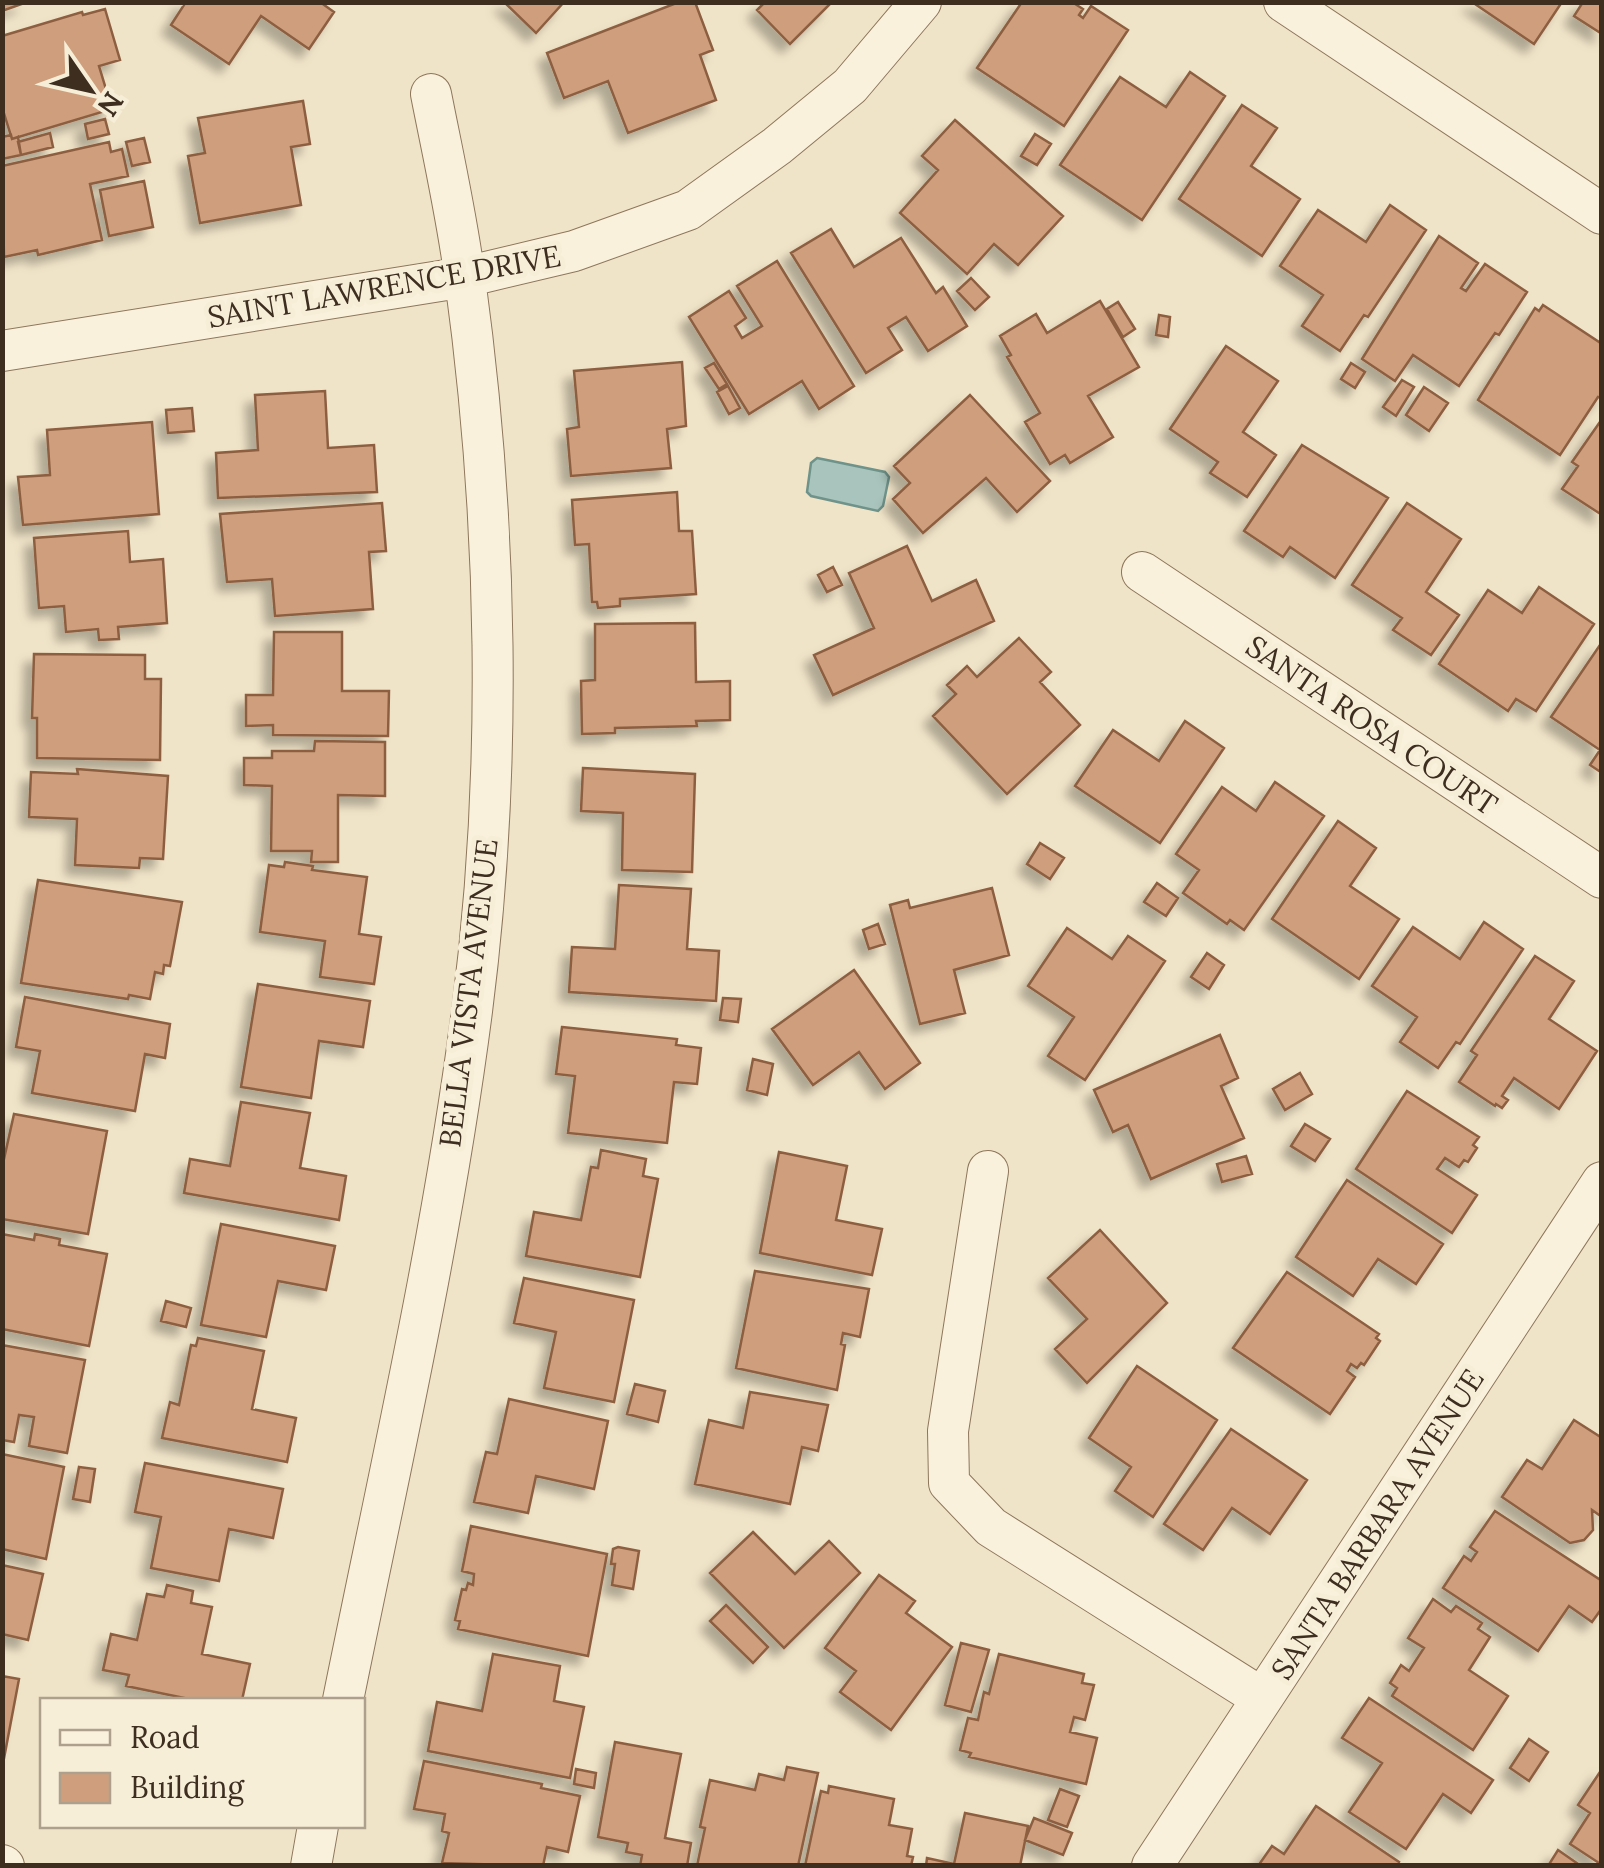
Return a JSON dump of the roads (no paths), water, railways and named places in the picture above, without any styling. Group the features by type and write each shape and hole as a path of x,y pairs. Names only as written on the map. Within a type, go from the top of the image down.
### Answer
{"street":[{"name":"SAINT LAWRENCE DRIVE","path":"2,351 465,277 574,251 688,210 777,146 850,86 921,2"},
{"path":"1284,2 1602,214"},
{"name":"BELLA VISTA AVENUE","path":"343,1698 442,1199 472,1009 487,845 492,670 488,502 465,277 431,94"},
{"name":"SANTA ROSA COURT","path":"1142,572 1602,878"},
{"path":"988,1171 948,1432 949,1483 991,1526 1262,1698"},
{"name":"SANTA BARBARA AVENUE","path":"1152,1866 1602,1182"},
{"path":"311,1866 318,1828"}],"water":[{"path":"817,458 885,472 889,477 883,506 878,511 811,496 807,492 811,463"}]}
